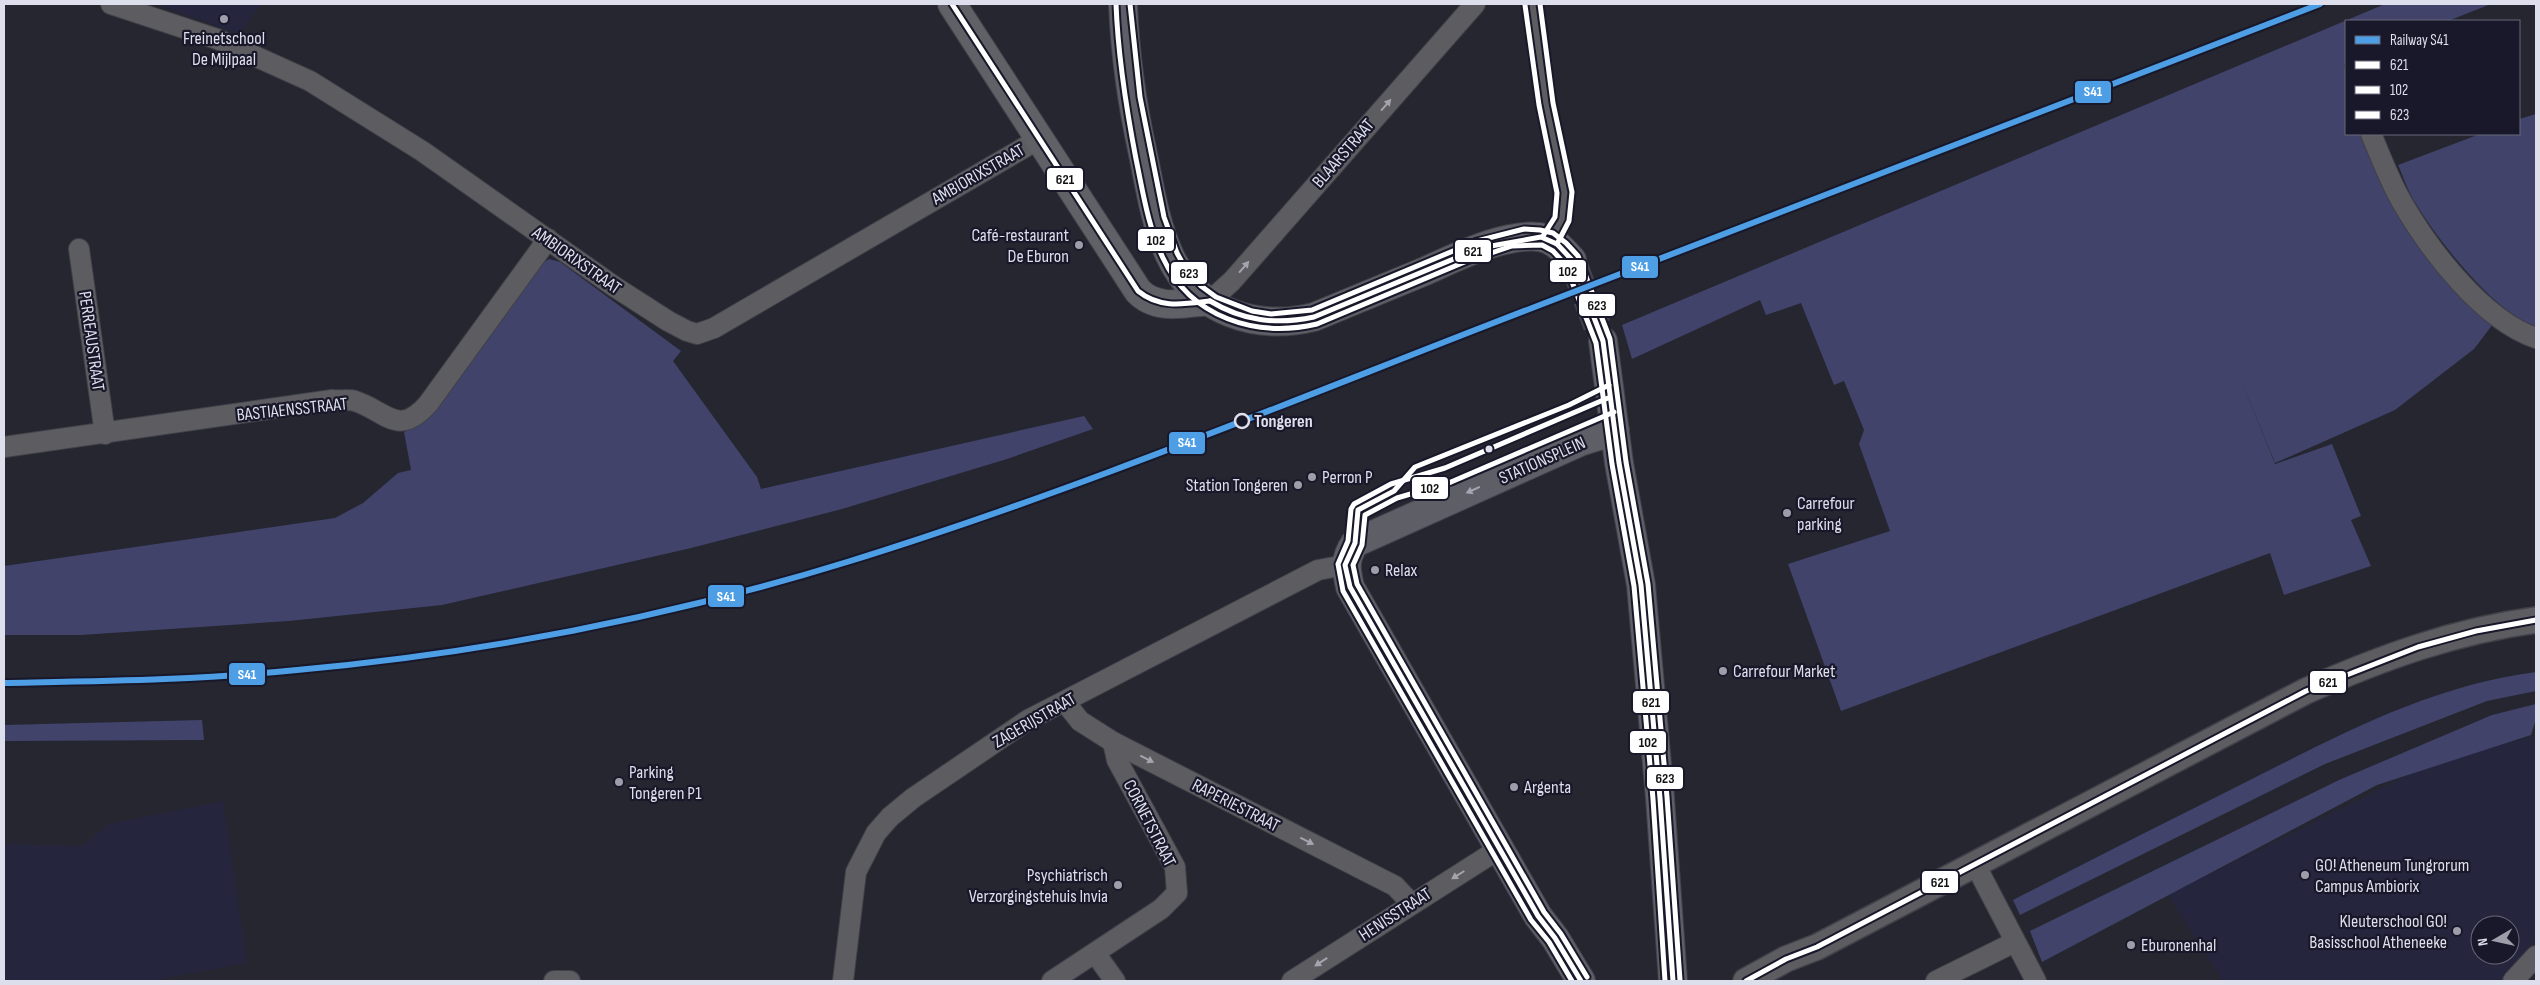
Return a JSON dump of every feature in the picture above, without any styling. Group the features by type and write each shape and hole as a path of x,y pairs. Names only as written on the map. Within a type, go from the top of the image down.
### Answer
{"main road":[{"path":"952,4 1138,291 1152,303 1210,301"},
{"path":"1123,4 1127,67 1159,228 1174,265 1188,284 1210,301 1244,318 1264,322 1293,322 1314,317 1480,248 1532,236 1550,240 1563,249 1572,260"},
{"path":"1603,341 1615,431 1641,585 1674,980"},
{"name":"STATIONSPLEIN","path":"1345,565 1348,553 1355,543 1580,442 1615,431"},
{"path":"1345,565 1350,587 1538,916 1555,938 1581,981"}],"street":[{"name":"AMBIORIXSTRAAT","path":"111,4 217,39 310,81 422,150 548,239 687,332 705,332 1039,138"},
{"name":"BLAARSTRAAT","path":"1210,301 1232,281 1475,4"},
{"path":"1532,4 1546,104 1565,194 1562,219 1550,240"},
{"path":"2371,135 2402,203 2445,262 2473,296 2503,323 2518,332 2536,338"},
{"name":"BASTIAENSSTRAAT","path":"4,448 332,400 354,401 387,419 398,421 414,417 428,404 548,239"},
{"name":"PERREAUSTRAAT","path":"79,249 105,434"},
{"name":"ZAGERIJSTRAAT","path":"844,981 856,872 876,833 890,817 913,798 1028,720 1318,570 1345,565"},
{"path":"1746,981 1786,959 1816,947 2144,774 2340,676 2413,647 2453,635 2536,620"},
{"name":"RAPERIESTRAAT","path":"1065,702 1080,721 1113,742 1395,886 1411,903"},
{"name":"CORNETSTRAAT","path":"1052,981 1161,909 1177,893 1175,867 1117,760 1113,742"},
{"name":"HENISSTRAAT","path":"1292,981 1411,903 1499,849"},
{"path":"1975,864 2036,981"},
{"path":"1936,981 2015,942"},
{"path":"1777,981 1816,947"},
{"path":"1095,953 1115,981"},
{"path":"2513,981 2536,956"},
{"path":"554,981 570,981"}],"shaded area":[{"name":"Freinetschool De Mijlpaal","path":"157,4 262,4 238,34"},
{"path":"2385,4 2491,4 2451,20 2347,20"},
{"path":"2345,21 2345,135 2365,135 2493,324 2474,349 2395,410 2275,463 2238,373 2275,464 2332,444 2361,516 2351,520 2371,566 2284,595 2270,553 1841,711 1788,564 1890,531 1859,444 1864,430 1844,381 1834,385 1801,303 1766,315 1760,300 1632,359 1622,325"},
{"path":"2536,114 2536,326 2520,319 2503,307 2486,292 2453,256 2413,199 2398,165 2477,135 2520,135 2520,119"},
{"path":"549,259 560,262 681,351 673,361 757,477 761,489 1084,416 1093,429 1007,459 842,509 691,548 442,605 289,621 81,635 4,635 4,566 335,518 363,503 398,473 411,470 404,432 422,423 437,399 536,267"},
{"path":"2536,672 2536,691 2487,701 2325,764 2020,915 2013,900 2316,747 2387,714 2460,688"},
{"path":"2536,704 2536,719 2531,735 2377,785 2042,962 2030,931 2339,780 2492,715"},
{"path":"202,720 204,740 4,741 4,725"},
{"path":"2536,735 2536,941 2520,959 2520,915 2470,915 2470,965 2514,965 2500,981 2223,981 2168,895 2426,766"},
{"path":"223,801 247,963 150,981 4,981 4,844 82,846 109,824"}],"tunnel":[{"path":"1572,260 1603,341"}],"rail line":[{"name":"S41","path":"4,683 224,676 366,663 436,654 505,643 644,616 780,582 928,536 1170,449 2320,4"}],"transit line":[{"name":"621","path":"952,4 1138,291 1146,297 1164,303 1182,304 1210,301"},
{"name":"102","path":"1116,4 1126,101 1150,222 1163,258 1175,279 1190,296 1208,309 1228,319 1249,325 1271,328 1294,328 1317,324 1467,261 1512,246 1542,245 1553,251 1565,264 1596,343 1612,464 1634,586 1653,799 1665,981"},
{"name":"623","path":"1130,4 1140,97 1164,217 1177,253 1187,271 1201,286 1216,297 1252,311 1271,314 1312,310 1477,241 1524,229 1553,233 1578,256 1610,339 1626,462 1648,584 1667,797 1680,980"},
{"name":"623","path":"1540,4 1553,103 1572,192 1569,221 1557,244"},
{"name":"102","path":"1525,5 1539,105 1557,193 1555,217 1543,236"},
{"name":"621","path":"1210,301 1222,308 1247,317 1260,320 1286,321 1314,317 1480,248 1541,237 1557,244 1572,260 1603,341 1619,463 1641,585 1660,798 1673,981"},
{"name":"621","path":"1581,981 1555,938 1538,916 1350,587 1345,565 1355,543 1358,510 1394,491 1415,467 1569,405 1609,385"},
{"name":"623","path":"1572,981 1549,942 1531,920 1343,591 1338,564 1348,541 1351,509 1354,504 1391,484 1445,468 1608,398"},
{"name":"102","path":"1587,977 1561,934 1544,912 1357,584 1353,565 1362,545 1365,515 1397,498 1451,482 1614,412"},
{"name":"621","path":"1746,981 1786,959 1817,947 2306,691 2418,647 2476,631 2536,620"}],"place":[{"name":"Freinetschool De Mijlpaal","path":"224,19"},
{"name":"Café-restaurant De Eburon","path":"1079,245"},
{"name":"Tongeren","path":"1242,421"},
{"name":"Perron P","path":"1312,477"},
{"name":"Station Tongeren","path":"1298,485"},
{"name":"Carrefour parking","path":"1787,513"},
{"name":"Relax","path":"1375,570"},
{"name":"Carrefour Market","path":"1723,671"},
{"name":"Parking Tongeren P1","path":"619,782"},
{"name":"Argenta","path":"1514,787"},
{"name":"GO! Atheneum Tungrorum Campus Ambiorix","path":"2305,875"},
{"name":"Psychiatrisch Verzorgingstehuis Invia","path":"1118,885"},
{"name":"Kleuterschool GO! Basisschool Atheneeke","path":"2457,931"},
{"name":"Eburonenhal","path":"2131,945"}]}
